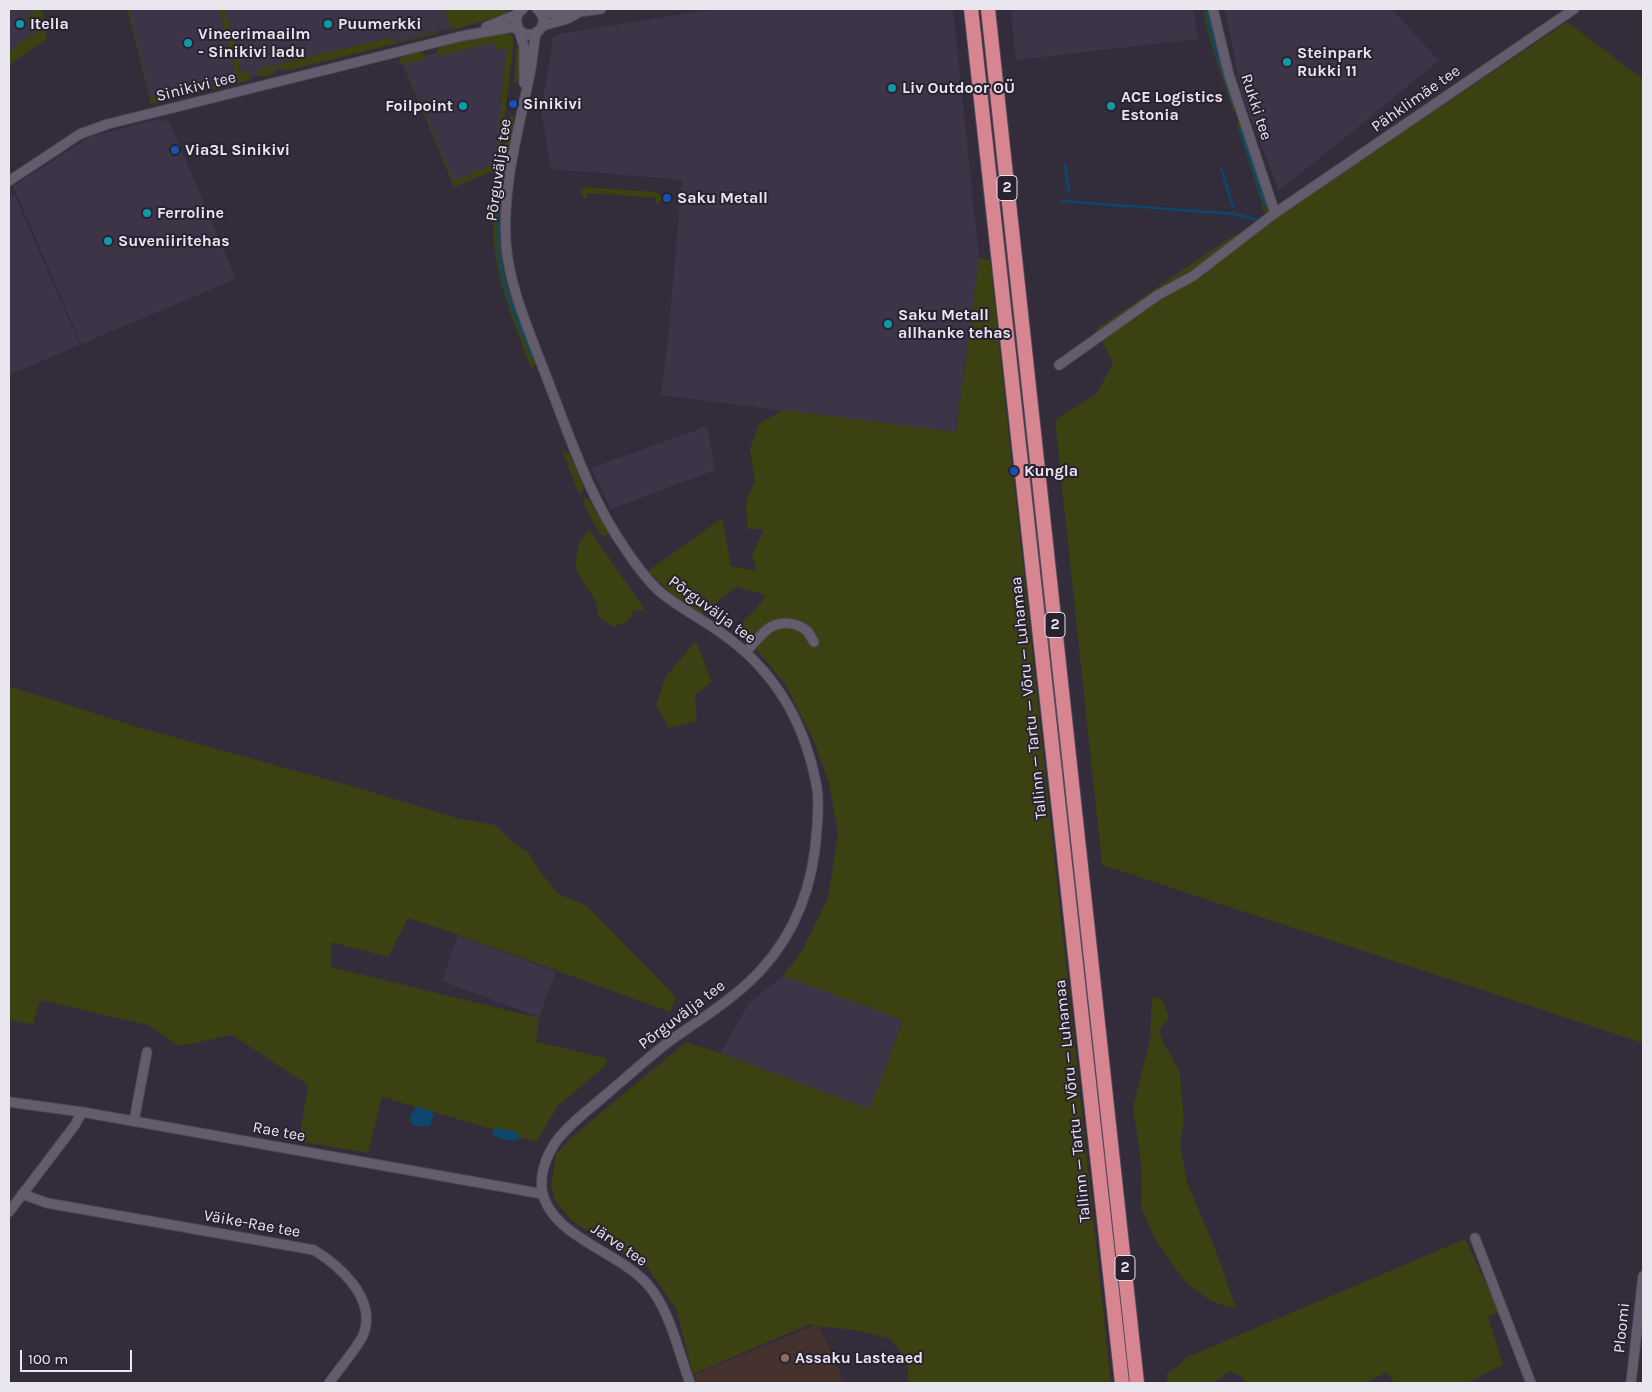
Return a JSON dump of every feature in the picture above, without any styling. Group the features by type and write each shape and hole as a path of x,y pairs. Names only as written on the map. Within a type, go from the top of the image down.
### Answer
{"highway":[{"name":"Tallinn — Tartu — Võru — Luhamaa","path":"971,9 1122,1383"},
{"name":"Tallinn — Tartu — Võru — Luhamaa","path":"988,9 1137,1383"}],"street":[{"path":"538,10 578,12 601,9"},
{"name":"Rukki tee","path":"1213,9 1234,92 1275,214"},
{"name":"Pähklimäe tee","path":"1059,364 1158,295 1193,276 1275,214 1574,9"},
{"name":"Põrguvälja tee","path":"521,10 516,20 524,47 523,105"},
{"name":"Sinikivi tee","path":"462,36 521,10"},
{"name":"Põrguvälja tee","path":"538,10 544,21 539,29 523,105 510,176 506,211 508,267 525,321 585,476 605,518 645,576 659,590 676,604 724,634 746,652 776,686 795,717 806,744 815,780 818,806 816,842 807,889 799,912 783,942 754,978 723,1004 668,1042 563,1134 553,1146 546,1161 543,1171 543,1194"},
{"path":"539,29 567,19 578,12"},
{"name":"Sinikivi tee","path":"9,180 80,134 108,124 462,36 513,27 531,35 539,29"},
{"path":"746,652 769,628 779,624 791,624 800,627 807,631 814,642"},
{"path":"134,1121 147,1052"},
{"name":"Rae tee","path":"9,1102 82,1112 543,1194"},
{"path":"9,1212 75,1125 82,1112"},
{"name":"Väike-Rae tee","path":"22,1194 47,1203 314,1250 343,1273 362,1296 366,1313 364,1334 329,1383"},
{"name":"Järve tee","path":"543,1194 550,1211 563,1224 637,1273 650,1287 660,1302 668,1320 690,1383"},
{"path":"1475,1238 1530,1383"},
{"name":"Ploomi","path":"1631,1383 1643,1276"}],"shaded area":[{"path":"9,9 42,9 47,39 9,65"},
{"path":"127,9 505,9 506,14 151,102"},
{"path":"714,9 953,9 979,258 956,433 661,395 682,180 554,169 550,166 541,109 552,48 552,38 560,34"},
{"path":"1011,9 1193,9 1198,39 1016,60"},
{"path":"1225,9 1392,9 1439,61 1279,191 1242,94"},
{"path":"497,37 510,46 498,169 454,187 402,62"},
{"path":"155,120 169,121 236,279 81,344 13,186 90,137"},
{"path":"14,194 80,345 9,375 9,196"},
{"path":"707,426 715,470 611,509 591,468"},
{"path":"458,935 556,972 539,1017 442,981"},
{"path":"783,976 903,1020 871,1110 720,1053 749,1003"},
{"name":"Assaku Lasteaed","path":"818,1324 845,1383 698,1383 693,1375"}],"green space":[{"path":"36,9 42,9 47,39 9,65 9,51 36,32 26,17"},
{"path":"127,9 129,9 150,97 168,93 171,96 214,85 215,82 222,87 151,104"},
{"path":"219,9 225,9 241,72 248,71 250,80 233,84 232,78 236,76"},
{"path":"445,9 508,9 507,15 451,30"},
{"path":"1203,9 1209,10 1218,48 1235,103 1233,112 1209,38"},
{"path":"1567,22 1643,79 1643,1043 1102,865 1055,420 1097,393 1113,363 1096,329 1234,235 1257,230"},
{"path":"506,30 513,37 513,47 499,168 454,187 403,64 399,63 400,58 419,51 425,54 425,59 404,64 454,181 496,163 507,48 496,50 493,43 439,56 437,51 441,46"},
{"path":"438,31 438,33 285,71 280,66 276,67 273,74 259,77 257,69 392,37 394,42"},
{"path":"516,49 522,49 517,82 514,83"},
{"path":"510,116 514,117 507,162 505,162 503,160"},
{"path":"1236,122 1241,125 1269,209 1269,215 1266,217"},
{"path":"503,165 506,165 501,211 504,272 536,363 531,368 503,291 495,252 493,232 495,205"},
{"path":"585,187 655,192 660,194 663,199 656,205 656,198 587,193 586,199 580,193"},
{"path":"979,258 990,260 1111,1383 908,1383 908,1361 889,1338 854,1330 808,1325 693,1374 676,1309 648,1268 572,1221 555,1200 551,1187 556,1154 572,1137 686,1042 870,1109 903,1020 783,976 802,951 828,898 838,833 829,783 813,739 786,685 749,640 736,629 757,608 766,595 737,587 701,614 672,594 648,571 722,518 731,566 757,571 752,555 764,529 747,529 746,501 755,481 750,449 759,424 783,410 956,432"},
{"path":"562,450 569,453 583,485 584,490 579,494"},
{"path":"588,498 609,534 601,535 591,518 582,499"},
{"path":"589,529 645,610 634,611 628,621 613,627 598,616 596,601 575,566 579,543"},
{"path":"696,641 712,682 695,695 697,721 669,728 656,705 666,676"},
{"path":"9,686 141,728 362,789 457,818 495,825 512,842 528,852 540,872 559,894 587,906 676,997 670,1012 408,918 388,957 331,942 331,967 539,1018 536,1042 607,1058 605,1066 558,1106 536,1142 382,1097 368,1153 299,1141 308,1085 232,1035 179,1046 148,1025 40,1000 33,1024 9,1020"},
{"path":"1152,997 1162,999 1169,1018 1159,1029 1162,1040 1180,1072 1184,1122 1180,1143 1187,1182 1218,1256 1236,1309 1211,1301 1186,1283 1157,1242 1141,1208 1142,1172 1133,1106 1150,1041"},
{"path":"1465,1239 1499,1311 1488,1317 1503,1365 1468,1383 1394,1383 1387,1372 1365,1383 1247,1383 1242,1377 1230,1371 1214,1383 1168,1383 1166,1374 1181,1364 1185,1358"}],"water":[{"path":"416,1107 427,1109 434,1113 430,1126 414,1126 409,1118"},
{"path":"500,1128 518,1133 517,1140 506,1140 494,1136 493,1130"}],"waterway":[{"path":"1207,12 1213,41 1233,104"},
{"path":"1240,129 1265,205"},
{"path":"1065,165 1069,191"},
{"path":"1221,168 1233,207"},
{"path":"501,187 498,233 502,273 513,309 532,356"},
{"path":"1062,201 1235,214 1258,220"}],"place":[{"name":"Itella","path":"20,24"},
{"name":"Puumerkki","path":"328,24"},
{"name":"Vineerimaailm - Sinikivi ladu","path":"188,43"},
{"name":"Steinpark Rukki 11","path":"1287,62"},
{"name":"Liv Outdoor OÜ","path":"892,88"},
{"name":"Sinikivi","path":"513,104"},
{"name":"Foilpoint","path":"463,106"},
{"name":"ACE Logistics Estonia","path":"1111,106"},
{"name":"Via3L Sinikivi","path":"175,150"},
{"name":"Saku Metall","path":"667,198"},
{"name":"Ferroline","path":"147,213"},
{"name":"Suveniiritehas","path":"108,241"},
{"name":"Saku Metall allhanke tehas","path":"888,324"},
{"name":"Kungla","path":"1014,471"},
{"name":"Assaku Lasteaed","path":"785,1358"}]}
